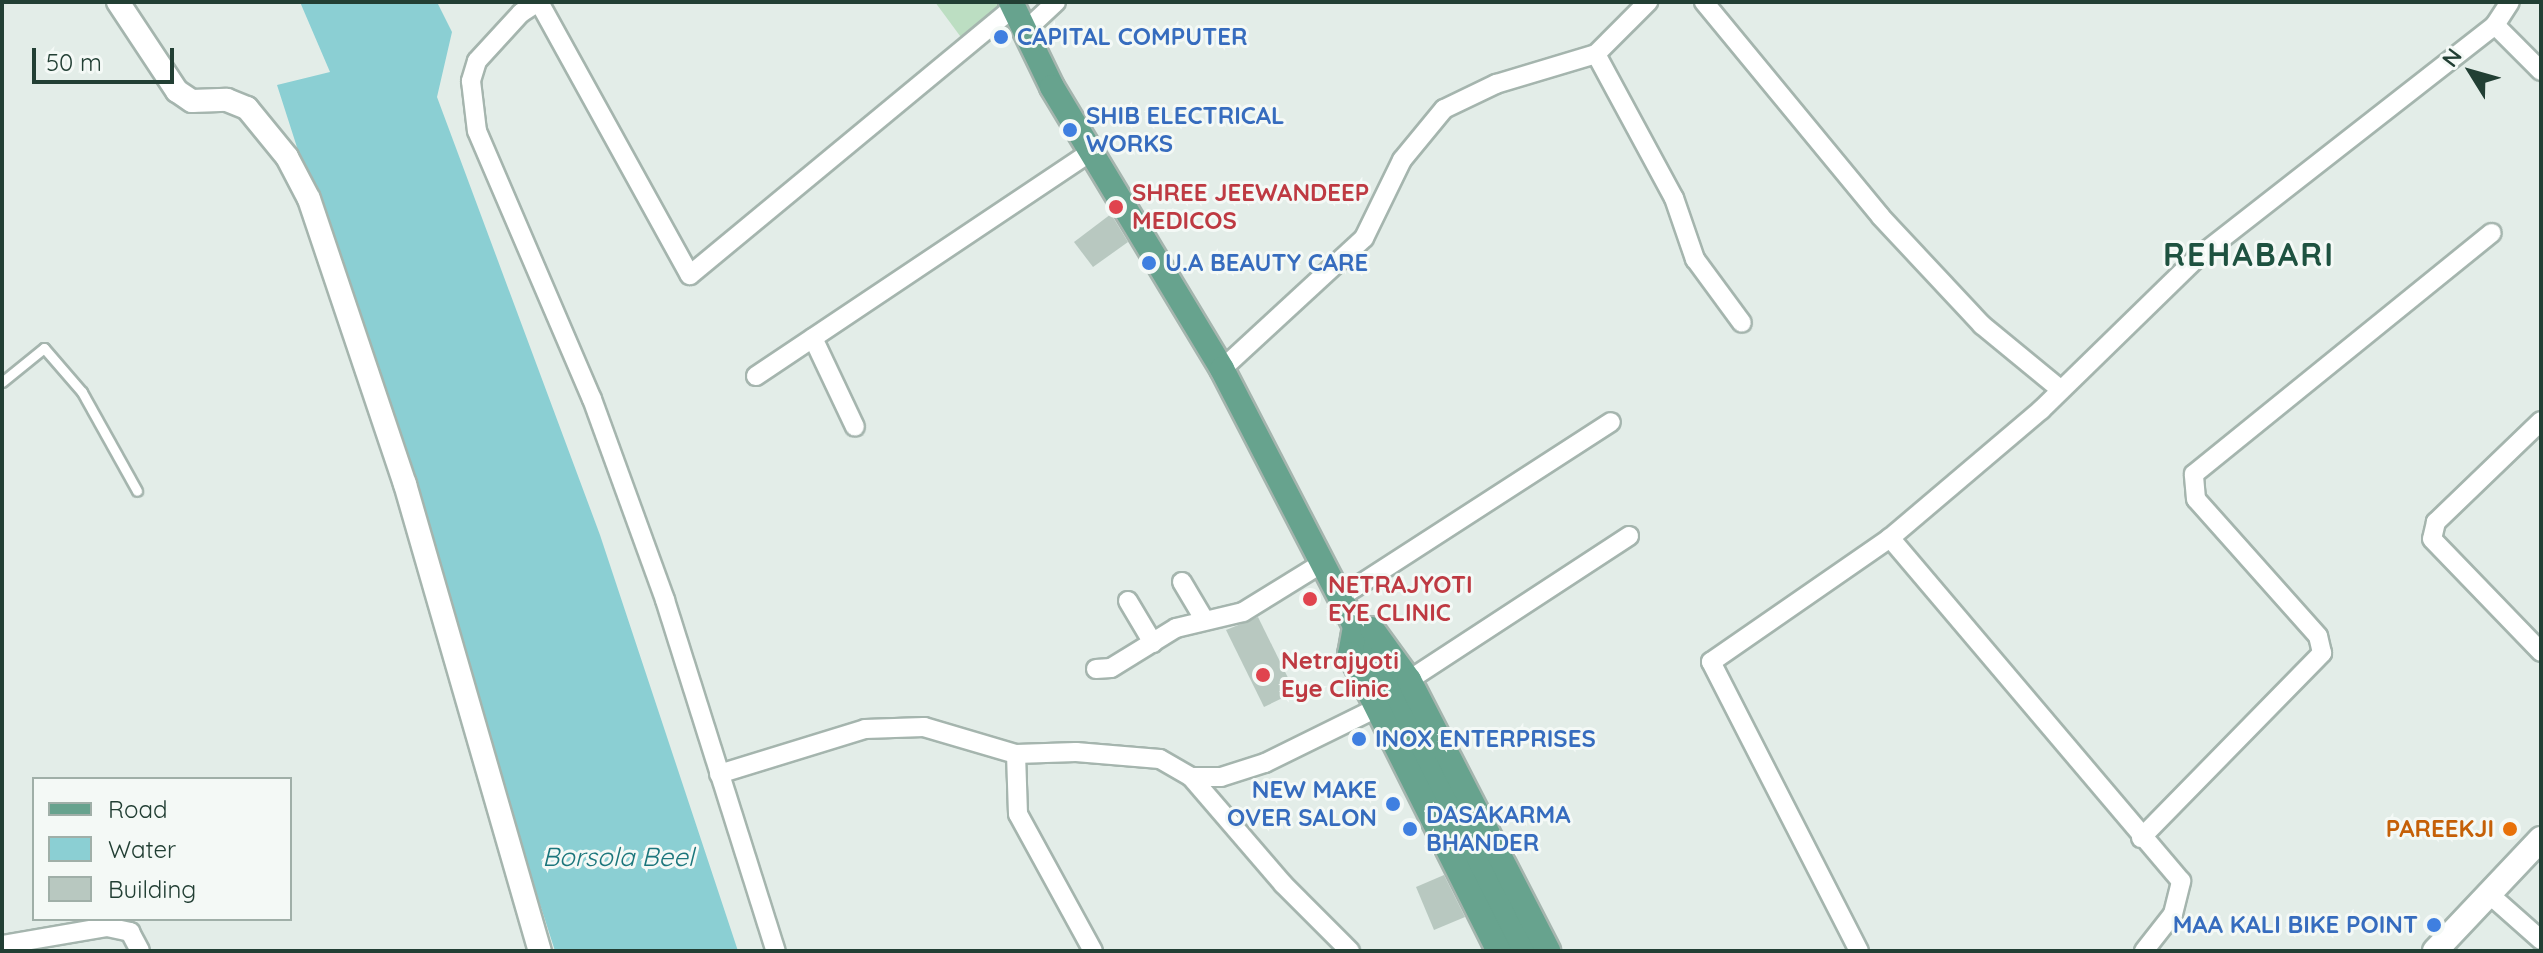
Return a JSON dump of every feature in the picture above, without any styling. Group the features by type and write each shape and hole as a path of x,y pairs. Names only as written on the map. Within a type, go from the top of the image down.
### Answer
{"main road":[{"path":"1012,4 1090,152 1222,369 1356,621 1523,951"},
{"path":"1356,621 1375,631 1409,680 1548,951"},
{"path":"1356,621 1350,654 1499,951"},
{"path":"2435,951 2541,839"}],"street":[{"path":"118,2 177,91 192,101 227,100 247,108 287,157 309,199 405,484 540,951"},
{"path":"776,951 665,600 592,399 477,131 471,81 477,61 521,13 538,2 690,275 1012,4"},
{"path":"1026,30 1056,2"},
{"path":"1222,369 1364,238 1402,160 1444,109 1496,84 1596,54 1648,2"},
{"path":"1704,2 1881,217 1982,325 2061,390"},
{"path":"1859,951 1711,662 1890,538 2061,390 2197,258 2495,25 2510,2"},
{"path":"2495,25 2541,71"},
{"path":"1596,54 1668,185 1695,259 1742,323"},
{"path":"756,376 1090,152"},
{"path":"2141,838 2322,653 2318,636 2196,499 2194,474 2492,233"},
{"path":"813,338 855,427"},
{"path":"2541,421 2436,522 2432,539 2541,652"},
{"path":"1342,596 1611,422"},
{"path":"1409,680 1629,536"},
{"path":"1890,538 2141,838 2181,881 2182,890 2173,914 2144,951"},
{"path":"1096,669 1111,668 1153,643 1204,619 1243,612 1324,562"},
{"path":"1182,582 1204,619"},
{"path":"1128,601 1153,643"},
{"path":"1191,777 1221,777 1265,763 1379,707"},
{"path":"719,774 865,729 924,727 1016,754 1076,752 1160,759 1191,777 1283,884 1350,951"},
{"path":"1016,754 1018,814 1093,951"},
{"path":"2489,894 2541,940"},
{"path":"2,945 107,927 130,932 140,951"}],"lane":[{"path":"2,382 44,348 82,392 137,491"}],"green space":[{"path":"935,2 1005,2 963,40"}],"water":[{"name":"Borsola Beel","path":"300,2 437,2 452,32 437,97 600,535 738,951 555,951 277,85 330,72"}],"building":[{"path":"1111,214 1128,242 1093,267 1074,242"},
{"path":"1258,617 1295,692 1264,707 1226,630"},
{"path":"1444,875 1465,917 1434,930 1416,887"}],"place":[{"name":"CAPITAL COMPUTER","path":"1001,37"},
{"name":"SHIB ELECTRICAL WORKS","path":"1070,130"},
{"name":"SHREE JEEWANDEEP MEDICOS","path":"1116,207"},
{"name":"U.A BEAUTY CARE","path":"1149,263"},
{"name":"NETRAJYOTI EYE CLINIC","path":"1310,599"},
{"name":"Netrajyoti Eye Clinic","path":"1263,675"},
{"name":"INOX ENTERPRISES","path":"1359,739"},
{"name":"NEW MAKE OVER SALON","path":"1393,804"},
{"name":"DASAKARMA BHANDER","path":"1410,829"},
{"name":"PAREEKJI","path":"2510,829"},
{"name":"MAA KALI BIKE POINT","path":"2434,925"}],"district":[{"name":"REHABARI","path":"2249,254"}]}
